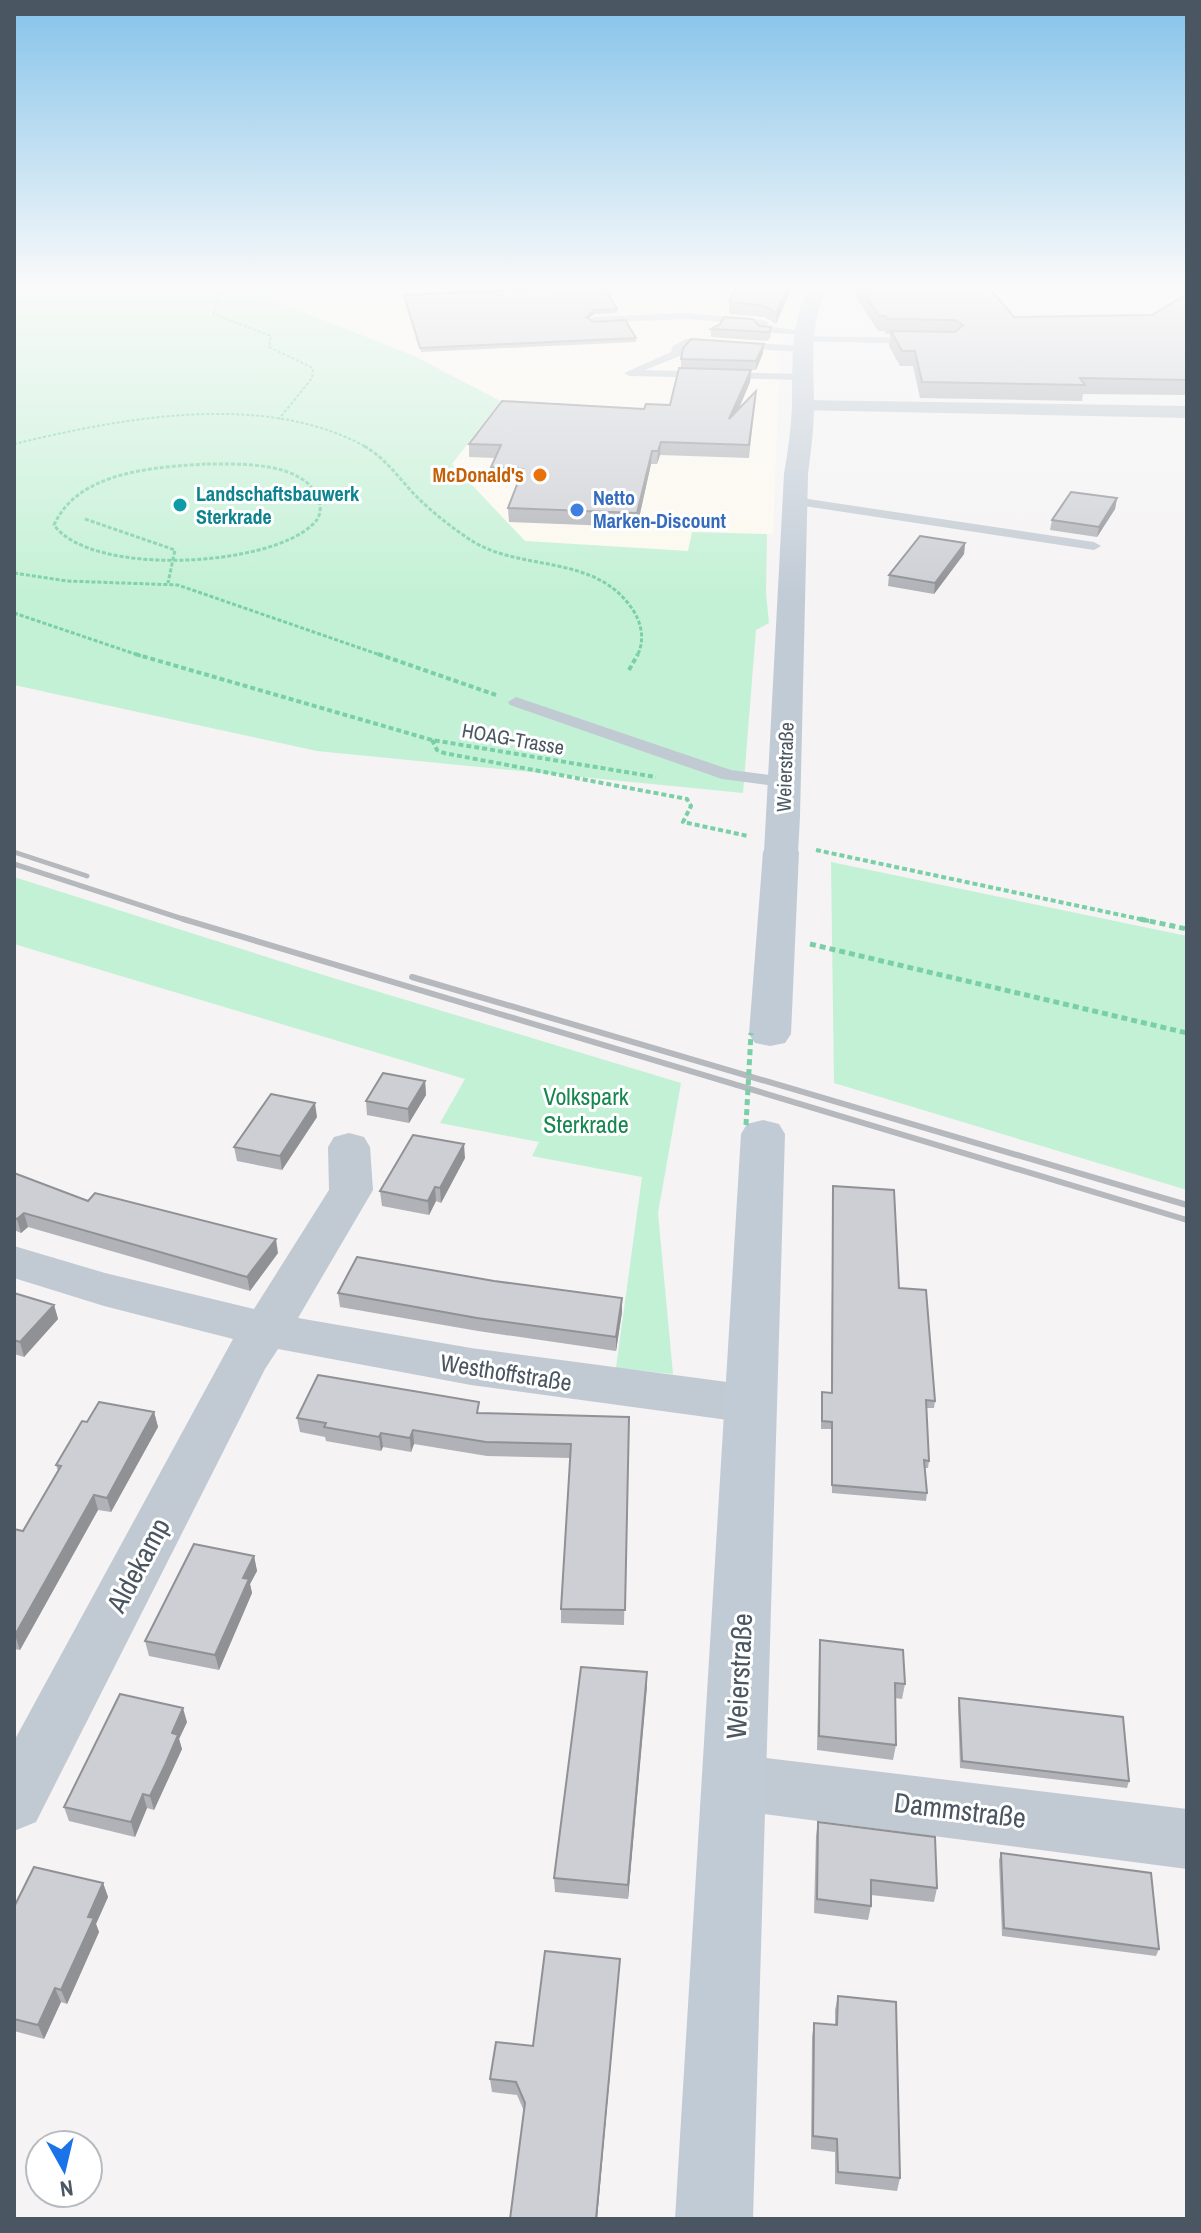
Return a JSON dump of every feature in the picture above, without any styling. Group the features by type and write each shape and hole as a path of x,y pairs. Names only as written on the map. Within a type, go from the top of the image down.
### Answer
{"main road":[{"name":"Weierstraße","path":"760,1033 776,936 795,501 803,388"},
{"name":"Weierstraße","path":"714,2219 750,1404 754,1130"}],"street":[{"path":"803,406 1187,412"},
{"path":"264,1329 284,1302 351,1190 349,1147"},
{"name":"Westhoffstraße","path":"14,1262 70,1280 264,1329 376,1352 549,1380 750,1404"},
{"name":"Aldekamp","path":"14,1802 236,1375 264,1329"},
{"name":"Dammstraße","path":"734,1782 1187,1839"}],"lane":[{"path":"795,501 1094,546"},
{"path":"516,702 728,775 783,827"}],"path":[{"path":"279,419 304,388"},
{"path":"14,444 110,421 191,417 279,419 347,438 383,458 420,500 475,543 491,551 566,566 602,583 634,609 644,630 643,650 629,670"},
{"path":"207,464 266,467 288,473 309,484 320,497 321,509 313,525 285,539 215,557 173,559 132,558 81,547 64,538 54,525 56,513 68,500 119,477 207,464"},
{"path":"85,519 175,550 168,583"},
{"path":"14,573 80,582 168,583 516,702"},
{"path":"14,613 167,665 432,740"},
{"name":"HOAG-Trasse","path":"432,740 437,750 444,753 687,799 691,806 683,822 783,827"},
{"name":"HOAG-Trasse","path":"432,740 662,778"},
{"path":"783,827 1187,929"},
{"path":"776,936 1187,1033"},
{"path":"754,1130 760,1033"}],"shaded area":[{"path":"477,388 779,388 773,534 692,532 688,551 525,541 452,464 502,401"}],"green space":[{"path":"14,388 476,388 500,401 452,464 525,541 688,551 692,532 767,534 769,623 756,630 743,793 317,751 14,685"},
{"path":"831,862 1187,936 1187,1190 834,1083"},
{"name":"Volkspark Sterkrade","path":"14,877 681,1083 658,1213 673,1374 616,1368 642,1177 532,1156 539,1142 440,1123 465,1079 14,944"}],"building":[{"path":"674,388 743,388 729,419 756,391 749,445 661,442 658,451 652,451 637,513 508,508 523,469 491,467 501,445 469,444 502,401 644,409 646,404 670,405"},
{"path":"1071,492 1117,498 1099,527 1052,520"},
{"path":"920,536 965,543 935,583 889,575"},
{"path":"383,1073 425,1081 408,1109 366,1101"},
{"path":"271,1094 315,1103 280,1156 234,1147"},
{"path":"413,1135 464,1144 440,1188 435,1187 428,1201 380,1191"},
{"path":"14,1173 88,1201 95,1193 276,1239 247,1277 24,1213 14,1218"},
{"path":"833,1186 894,1190 899,1288 926,1290 935,1401 926,1400 929,1461 924,1460 927,1493 832,1485 832,1422 822,1421 822,1392 832,1393"},
{"path":"357,1257 494,1281 622,1298 616,1337 477,1318 338,1293"},
{"path":"14,1293 54,1305 20,1342 14,1340"},
{"path":"318,1375 479,1402 477,1413 629,1417 625,1610 561,1609 571,1444 486,1442 413,1430 410,1438 381,1433 379,1437 324,1427 326,1423 297,1418"},
{"path":"99,1402 154,1412 107,1498 94,1495 14,1635 14,1529 23,1531 61,1466 56,1465 82,1421 87,1422"},
{"path":"194,1544 254,1556 243,1578 249,1579 215,1655 145,1641"},
{"path":"820,1640 903,1650 905,1684 895,1683 896,1745 819,1736"},
{"path":"581,1667 647,1672 628,1885 554,1878"},
{"path":"120,1694 183,1708 172,1733 178,1735 165,1765 150,1796 143,1794 131,1822 64,1807"},
{"path":"959,1698 1123,1717 1129,1781 962,1761"},
{"path":"818,1822 935,1837 937,1888 871,1880 871,1906 817,1899"},
{"path":"1001,1853 1151,1873 1159,1949 1004,1928"},
{"path":"34,1867 103,1883 88,1917 94,1918 78,1953 61,1990 55,1988 38,2025 14,2019 14,1907"},
{"path":"545,1951 620,1959 596,2219 510,2219 525,2103 516,2082 490,2079 496,2042 533,2046"},
{"path":"838,1996 896,2002 900,2178 838,2172 837,2139 813,2136 814,2023 837,2025"}],"railway":[{"path":"14,852 87,876"},
{"path":"14,864 189,921"},
{"path":"183,919 1187,1220"},
{"path":"412,977 1187,1205"}],"place":[{"name":"McDonald's","path":"540,475"},
{"name":"Landschaftsbauwerk Sterkrade","path":"180,505"},
{"name":"Netto Marken-Discount","path":"577,510"}]}
